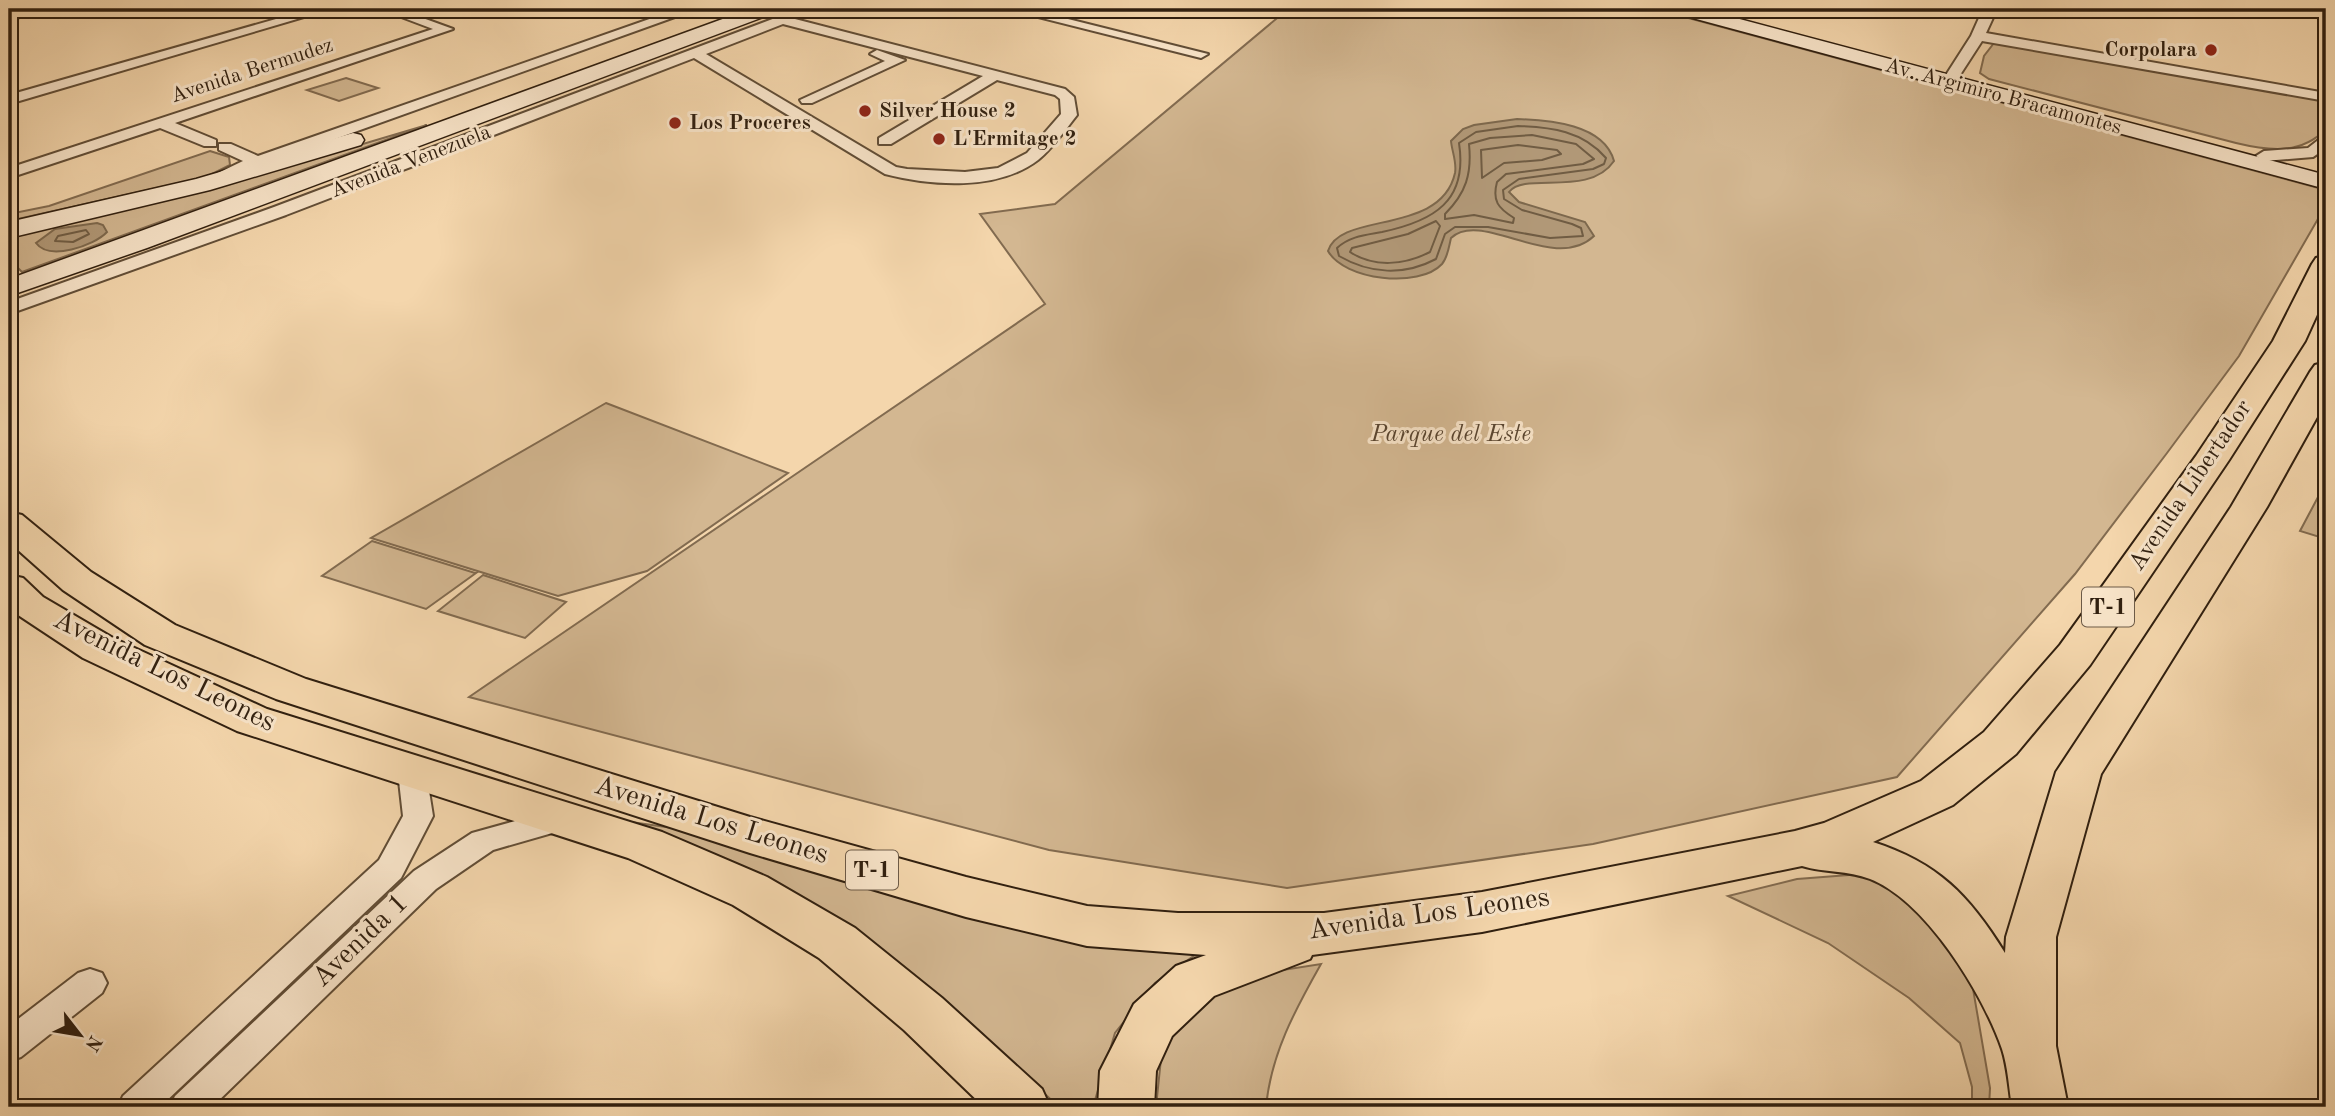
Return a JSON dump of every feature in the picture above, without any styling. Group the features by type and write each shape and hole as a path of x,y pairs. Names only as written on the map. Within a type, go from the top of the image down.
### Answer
{"main road":[{"name":"Avenida Libertador","path":"1795,849 1836,838 1937,793 2000,743 2075,655 2211,460 2289,341 2326,264"},
{"name":"T-1","path":"2040,1107 2029,1046 2031,937 2079,772 2249,507 2326,372"},
{"name":"Avenida Los Leones","path":"9,523 77,581 160,635 291,689 750,835 966,897 1087,926 1178,934 1324,934 1482,912 1795,849"},
{"name":"Avenida Los Leones","path":"9,587 29,606 98,648 252,720 646,845 750,891 837,943 923,1014 1022,1107"},
{"name":"T-1","path":"1795,849 1839,850 1883,863 1918,882 1952,914 1975,945 2029,1046"},
{"name":"T-1","path":"1126,1107 1128,1071 1153,1020 1195,981 1250,958 1324,934"}],"street":[{"path":"9,16 41,9"},
{"name":"Avenida Bermudez","path":"9,100 324,9"},
{"name":"Avenida Bermudez","path":"9,173 446,29 386,9"},
{"name":"Avenida Venezuela","path":"202,185 256,161 690,9"},
{"name":"Avenida Venezuela","path":"9,230 202,185 349,141 723,9"},
{"name":"Avenida Venezuela","path":"9,288 775,14 810,9"},
{"path":"1013,9 1201,54"},
{"path":"1052,18 1072,9"},
{"name":"Av. Argimiro Bracamontes","path":"1681,9 1955,80 2326,182"},
{"path":"1709,9 1955,80 2326,172"},
{"path":"1955,80 1990,9"},
{"path":"695,53 891,171 920,177 988,174 1023,164 1034,156 1069,115 1067,97 1060,92 878,45 775,14"},
{"name":"Avenida Venezuela","path":"9,308 366,178 695,53 775,14"},
{"path":"1978,36 2326,97"},
{"path":"807,100 898,61 866,51 878,45"},
{"path":"885,141 994,76"},
{"path":"161,123 256,161"},
{"path":"2264,156 2313,152 2326,139"},
{"path":"138,243 366,178"},
{"name":"Avenida 1","path":"136,1107 390,869 418,816 412,772"},
{"name":"Avenida 1","path":"188,1107 425,880 483,841 562,819"},
{"path":"9,1046 90,982"}],"green space":[{"name":"Parque del Este","path":"1288,9 1655,9 2326,190 2326,205 2239,356 2167,453 2075,574 1897,777 1593,844 1287,888 1049,850 469,697 1045,304 980,214 1055,204"},
{"path":"1994,43 2326,99 2326,129 2306,143 2284,149 2236,143 1989,79 1980,73 1984,56"},
{"path":"346,78 378,88 339,101 307,90"},
{"path":"427,125 22,272 9,259 9,236 214,188"},
{"path":"210,151 229,157 230,165 206,177 9,221 9,214 49,206"},
{"path":"606,403 788,473 647,571 558,596 371,538"},
{"path":"2326,482 2326,539 2300,531"},
{"path":"372,541 476,573 426,609 322,576"},
{"path":"483,575 566,602 525,638 438,611"},
{"path":"631,822 680,829 960,908 1195,955 1155,983 1115,1033 1093,1107 1059,1107 930,989 767,877"},
{"path":"1862,874 1920,897 1971,977 1990,1088 1989,1107 1972,1107 1972,1087 1960,1043 1909,998 1828,943 1728,896 1797,879"},
{"path":"1321,964 1293,1015 1279,1051 1266,1107 1156,1107 1162,1049 1190,1008 1239,977"}],"water":[{"path":"1517,119 1574,127 1599,139 1608,149 1614,161 1603,172 1574,182 1517,186 1509,192 1519,202 1585,222 1594,236 1578,246 1559,248 1539,246 1481,231 1464,231 1451,238 1442,264 1417,277 1400,279 1382,278 1349,269 1328,251 1336,239 1351,231 1412,215 1431,206 1446,193 1455,173 1451,141 1463,129"},
{"path":"97,223 103,225 107,232 72,250 51,251 36,243 55,229"}],"place":[{"name":"Corpolara","path":"2211,50"},
{"name":"Silver House 2","path":"865,111"},
{"name":"Los Proceres","path":"675,123"},
{"name":"L'Ermitage 2","path":"939,139"}]}
